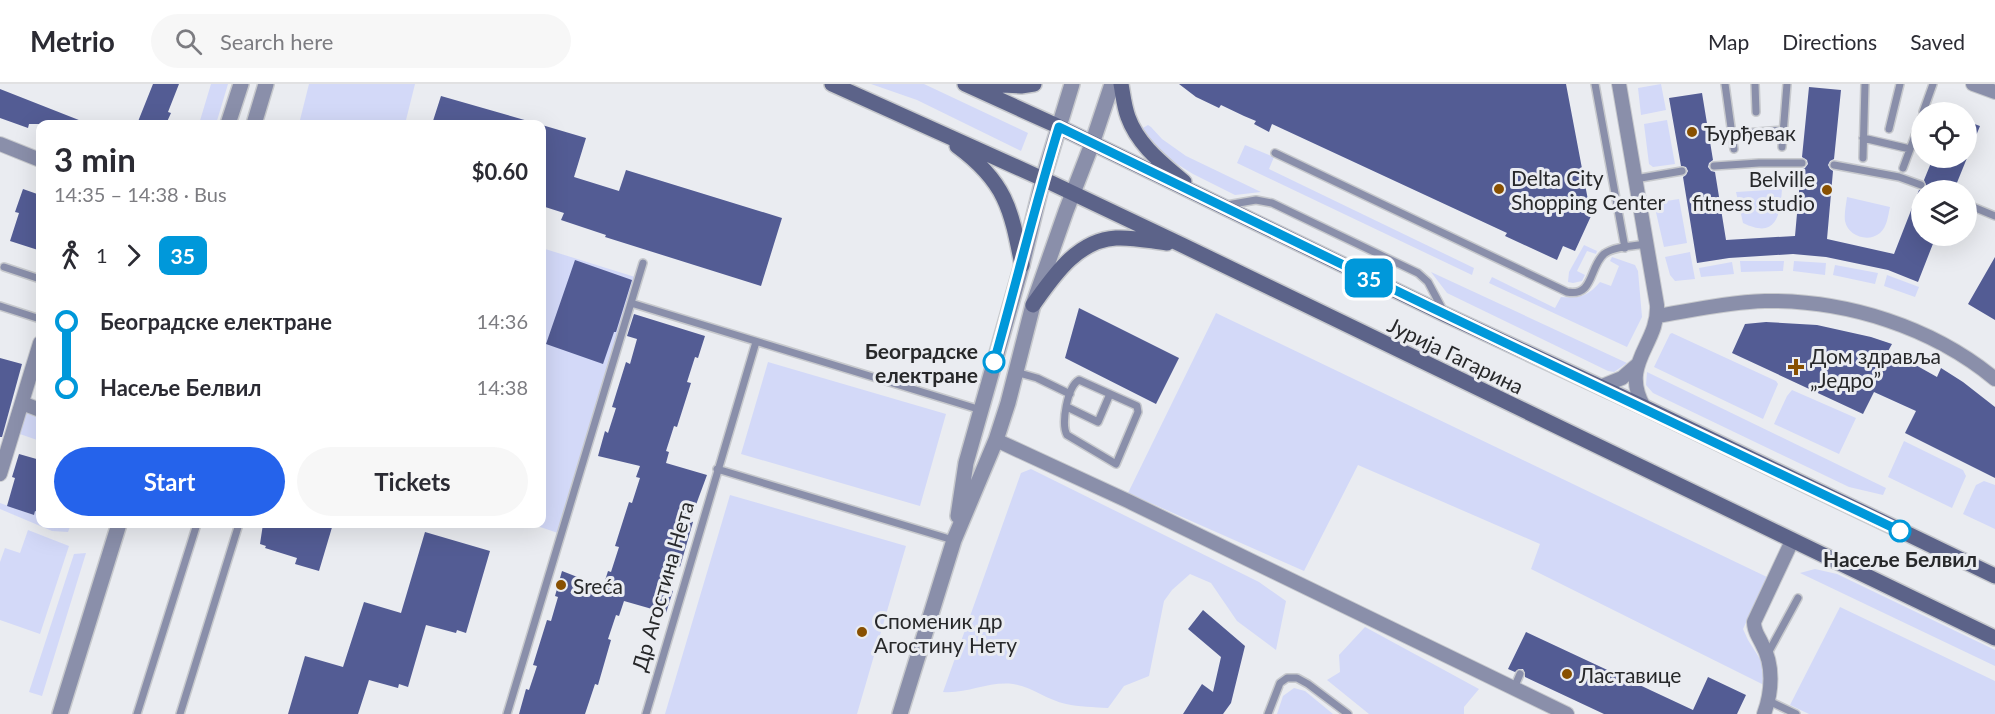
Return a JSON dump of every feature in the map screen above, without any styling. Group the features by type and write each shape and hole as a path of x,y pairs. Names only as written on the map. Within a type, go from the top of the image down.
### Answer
{"main road":[{"name":"Јурија Гагарина","path":"831,84 1043,179 1182,245 1995,638"},
{"name":"Јурија Гагарина","path":"965,84 1995,576"},
{"path":"980,84 1021,86 1034,84"},
{"path":"1121,84 1127,114 1143,144 1158,160 1202,197"},
{"path":"935,130 964,151 992,178 1002,192 1011,214 1022,265"},
{"path":"1033,305 1064,265 1082,249 1095,242 1129,238 1182,245"}],"street":[{"path":"229,120 241,84"},
{"path":"255,120 266,84"},
{"path":"954,540 966,463 1022,265 1043,179 1072,84"},
{"path":"900,714 954,540 996,440 1033,305 1112,84"},
{"path":"1619,84 1656,295 1657,316 1637,365 1635,383 1637,396 1644,407"},
{"path":"1973,84 1995,92"},
{"path":"0,144 36,158"},
{"path":"1657,316 1764,301 1827,306 1863,313 1915,331 1962,356 1995,379"},
{"path":"0,474 5,440 22,404 36,357"},
{"path":"1600,387 1622,378 1637,365"},
{"path":"22,404 36,409"},
{"path":"996,440 1138,506 1567,714"},
{"path":"60,714 118,528"},
{"path":"1766,707 1771,676 1767,655 1754,630 1754,622 1792,541"}],"lane":[{"path":"1595,84 1625,248"},
{"path":"1725,84 1734,149"},
{"path":"1755,84 1756,112"},
{"path":"1782,147 1787,84"},
{"path":"1863,158 1865,84"},
{"path":"1889,129 1900,84"},
{"path":"1927,102 1933,84"},
{"path":"1732,134 1783,130"},
{"path":"1863,138 1910,149"},
{"path":"1903,168 1911,146"},
{"path":"1275,153 1567,292 1580,291 1589,283 1605,254 1647,244"},
{"path":"1714,166 1758,162 1802,163"},
{"path":"1834,165 1911,181"},
{"path":"1635,179 1682,171"},
{"path":"1221,206 1263,200 1303,218 1424,277 1446,315"},
{"path":"1977,209 1995,216"},
{"path":"507,714 644,263"},
{"path":"4,267 36,278"},
{"path":"631,303 981,410"},
{"path":"0,306 36,318"},
{"name":"Др Агостина Нета","path":"646,714 756,342"},
{"path":"1016,372 1037,378 1070,394"},
{"path":"1079,380 1110,394 1137,406 1138,410 1116,464 1067,435 1064,430 1067,407 1075,382 1079,380"},
{"path":"1067,407 1098,422 1110,394"},
{"path":"717,469 954,540"},
{"path":"137,714 196,528"},
{"path":"180,714 238,528"},
{"path":"1767,655 1798,598"},
{"path":"1514,689 1520,674"},
{"path":"1268,714 1280,683 1287,678 1297,678 1348,714"},
{"path":"1766,707 1796,714"}],"shaded area":[{"path":"211,84 228,84 217,120 200,120"},
{"path":"309,84 415,84 406,120 300,120"},
{"path":"871,84 924,84 1028,133 1021,151 917,100"},
{"path":"1661,84 1666,110 1641,115 1638,88"},
{"path":"1667,120 1675,164 1653,167 1649,164 1644,124"},
{"path":"1148,125 1162,139 1186,156 1261,192 1235,195 1193,174 1169,159 1155,146 1141,129"},
{"path":"1245,145 1274,157 1269,169 1474,268 1472,275 1237,163"},
{"path":"1782,189 1780,208 1774,222 1769,227 1754,227 1743,223 1736,192"},
{"path":"1847,197 1890,207 1886,225 1880,233 1864,238 1850,231 1845,221"},
{"path":"1679,199 1687,243 1664,247 1655,208 1660,202"},
{"path":"1584,245 1597,251 1596,254 1587,251 1577,271 1585,275 1582,281 1568,282 1569,272"},
{"path":"546,249 635,277 558,533 543,528 546,528"},
{"path":"1690,252 1695,279 1675,281 1670,275 1665,257"},
{"path":"1612,257 1635,265 1638,271 1642,317 1627,347 1489,283 1492,277 1555,308 1561,297 1583,296 1600,282 1611,286 1619,266 1610,261"},
{"path":"1740,261 1784,261 1783,271 1741,272"},
{"path":"1794,261 1826,263 1825,275 1793,271"},
{"path":"1732,262 1734,274 1701,277 1699,268"},
{"path":"1835,265 1878,273 1875,284 1833,275"},
{"path":"1431,272 1627,363 1614,372 1608,371 1447,293"},
{"path":"1887,275 1919,287 1915,297 1884,286"},
{"path":"1216,313 1767,577 1743,629 1765,667 1764,685 1531,569 1540,544 1358,465 1304,571 1128,493"},
{"path":"1672,333 1776,381 1778,384 1763,419 1654,367"},
{"path":"768,362 946,414 920,506 741,454"},
{"path":"1647,372 1886,488 1883,495 1849,487 1653,393 1646,385"},
{"path":"1792,390 1856,418 1839,454 1774,424"},
{"path":"25,409 36,413 36,440 17,433"},
{"path":"1904,441 1963,470 1966,476 1952,508 1888,477"},
{"path":"1031,469 1259,582 1286,601 1276,650 1237,621 1211,583 1190,574 1172,590 1164,601 1149,676 1124,686 1108,708 1066,704 1013,684 995,684 943,692 1021,473"},
{"path":"1984,481 1995,485 1995,529 1963,514 1976,485"},
{"path":"730,495 906,546 857,714 665,714"},
{"path":"0,503 34,515 36,511 36,524 0,509"},
{"path":"45,528 70,528 68,532"},
{"path":"28,530 69,546 40,634 0,620 0,562 5,548 20,553"},
{"path":"86,553 42,696 29,692 74,554"},
{"path":"1815,569 1837,574 1995,650 1995,666 1800,573"},
{"path":"1840,607 1995,681 1995,714 1809,714 1790,705"},
{"path":"1365,627 1479,689 1464,707 1464,714 1369,714 1327,680 1340,672 1339,655"},
{"path":"1294,688 1305,691 1333,714 1277,714 1283,696"}],"building":[{"path":"153,84 179,84 168,112 171,113 168,120 139,120"},
{"name":"Delta City Shopping Center","path":"1179,84 1566,84 1591,216 1575,251 1563,246 1557,260 1505,236 1507,233 1272,124 1269,132 1254,124 1256,121 1221,105 1219,108 1196,97"},
{"path":"1809,87 1841,90 1834,159 1828,165 1833,171 1827,239 1894,254 1911,210 1911,246 1932,246 1918,282 1888,270 1826,257 1793,254 1729,258 1697,263 1683,177 1688,171 1686,167 1681,166 1669,98 1702,93 1713,160 1708,167 1715,172 1726,240 1795,236 1801,169 1808,164 1807,160 1802,157"},
{"path":"0,89 79,120 36,120 36,124 29,124 28,128 0,118"},
{"path":"441,96 525,120 433,120"},
{"path":"546,126 586,138 574,177 619,191 626,170 782,218 761,286 605,237 606,235 561,220 564,213 546,207"},
{"path":"1929,168 1963,168 1958,180 1924,180"},
{"path":"23,189 36,194 36,249 10,241 19,213 15,212"},
{"path":"1995,257 1995,320 1968,304"},
{"path":"575,260 632,280 616,332 614,332 603,364 546,344"},
{"path":"1079,308 1179,358 1156,404 1065,358"},
{"path":"634,314 705,336 687,382 691,383 677,427 674,426 666,451 669,452 666,463 707,475 690,521 693,522 680,567 676,566 669,590 673,591 666,613 624,601 619,616 616,615 598,685 595,684 585,714 519,714 526,689 529,690 537,666 533,665 547,620 551,621 562,571 603,587 608,571 611,572 619,547 615,546 629,502 632,503 640,478 636,477 640,466 598,456 605,431 608,433 616,408 612,407 626,362 630,364 637,339 627,336"},
{"path":"1766,322 1817,325 1871,337 1892,344 1887,353 1912,363 1937,377 1941,368 1963,382 1995,407 1995,478 1905,433 1916,411 1874,392 1863,414 1732,353 1745,324"},
{"path":"0,358 22,364 2,437 0,437"},
{"path":"19,454 36,459 36,511 34,515 7,506 15,478 12,477"},
{"path":"262,528 332,528 319,571 295,564 297,558 265,548 266,546 260,544"},
{"path":"425,532 490,551 466,633 457,630 456,633 426,625 408,687 399,684 398,688 369,680 358,714 288,714 305,656 343,667 364,602 401,613"},
{"path":"1203,610 1245,646 1231,703 1223,714 1183,714 1202,684 1213,692 1221,657 1188,629"},
{"name":"Ластавице","path":"1526,632 1693,710 1708,677 1746,695 1737,714 1604,714 1525,677 1523,669 1515,672 1508,669"}],"bus line":[{"name":"35","path":"994,362 1059,127 1900,531"}],"place":[{"name":"Ђурђевак","path":"1692,132"},
{"name":"Delta City Shopping Center","path":"1499,189"},
{"name":"Belville fitness studio","path":"1827,190"},
{"name":"Београдске електране","path":"994,362"},
{"name":"Дом здравља „Једро”","path":"1796,367"},
{"name":"Насеље Белвил","path":"1900,531"},
{"name":"Sreća","path":"561,585"},
{"name":"Споменик др Агостину Нету","path":"862,632"},
{"name":"Ластавице","path":"1567,674"}]}
